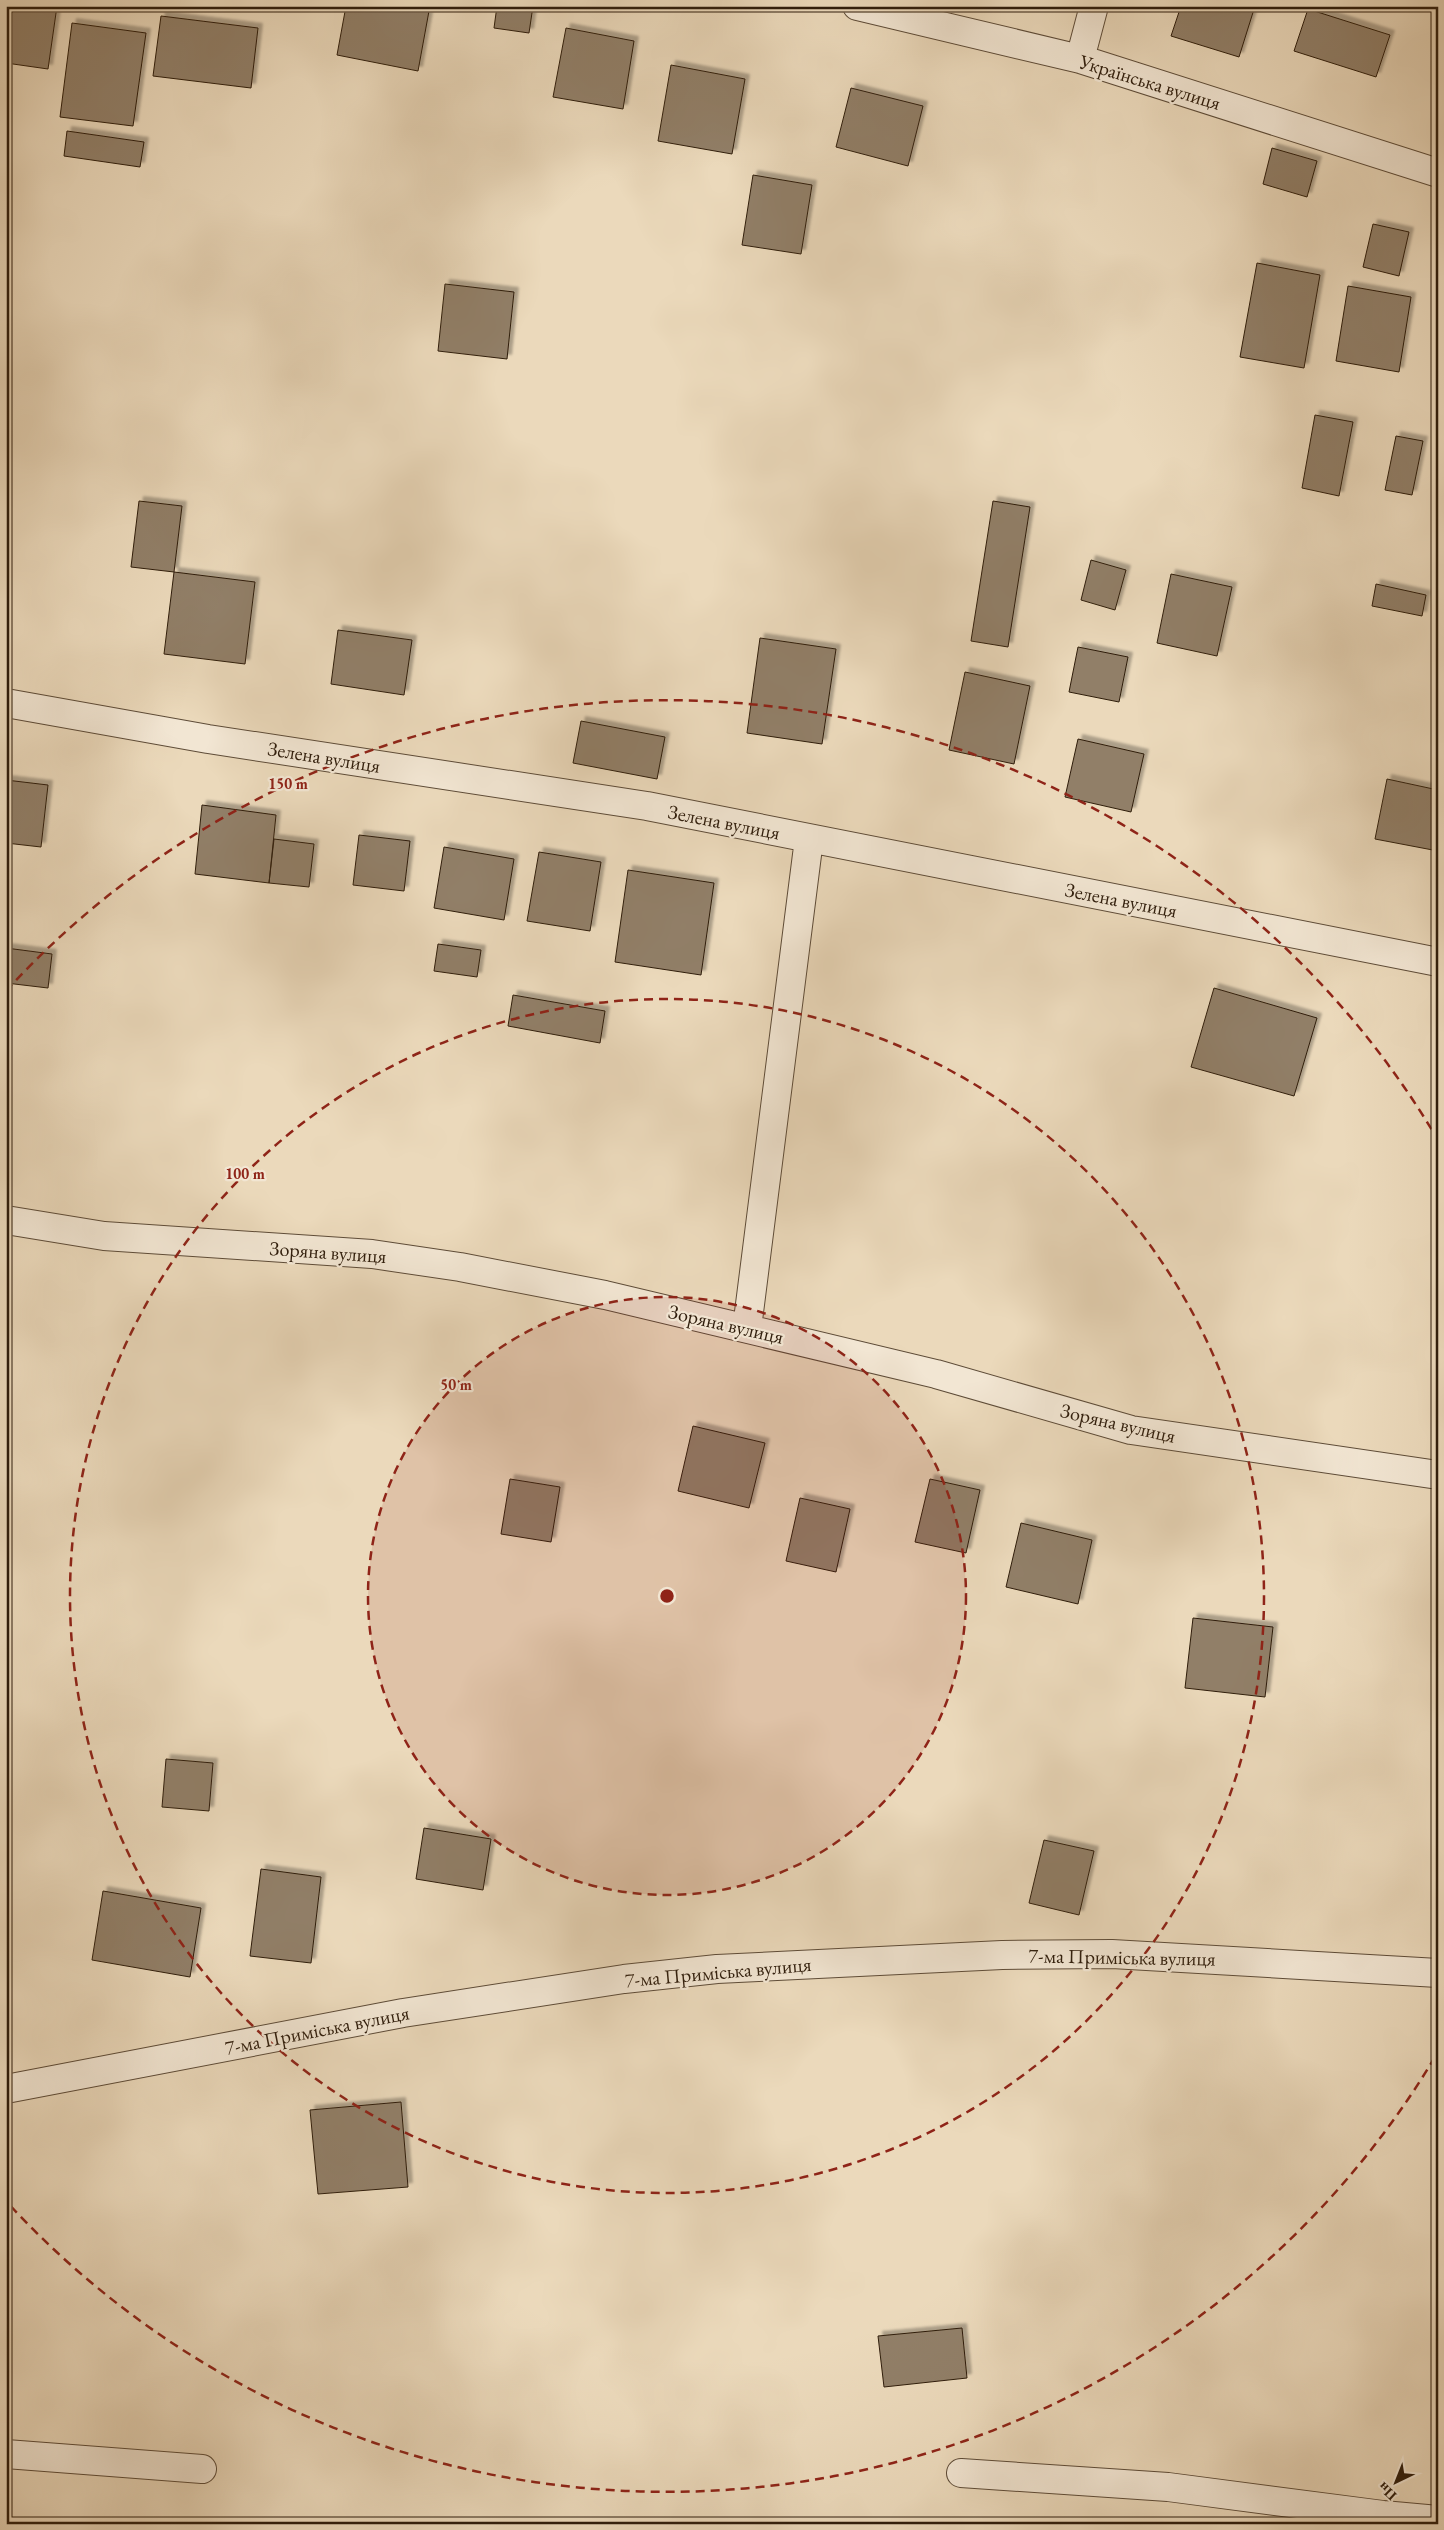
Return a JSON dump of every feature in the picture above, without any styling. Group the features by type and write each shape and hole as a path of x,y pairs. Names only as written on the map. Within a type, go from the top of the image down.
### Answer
{"street":[{"name":"Українська вулиця","path":"857,6 1080,59 1438,173"},
{"path":"1080,59 1094,6"},
{"name":"Зелена вулиця","path":"6,703 208,739 647,806 1438,962"},
{"path":"747,1328 810,839"},
{"name":"Зоряна вулиця","path":"6,1220 131,1238 328,1250 417,1260 605,1296 747,1328 972,1383 1131,1430 1438,1475"},
{"name":"7-ма Приміська вулиця","path":"6,2089 403,2013 624,1980 717,1969 1002,1955 1112,1954 1438,1973"},
{"path":"6,2454 202,2469"},
{"path":"961,2472 1202,2490 1383,2515 1438,2520"}],"building":[{"path":"6,6 57,6 48,69 6,63"},
{"path":"346,6 405,6 429,11 418,71 337,55"},
{"path":"497,6 533,6 529,33 494,28"},
{"path":"1181,6 1255,6 1239,57 1171,36"},
{"path":"1308,9 1390,35 1376,77 1294,51"},
{"path":"161,16 258,28 251,88 153,76"},
{"path":"72,23 146,33 133,126 60,117"},
{"path":"566,28 634,41 623,109 553,97"},
{"path":"671,65 745,79 732,154 658,141"},
{"path":"851,88 923,106 908,166 836,147"},
{"path":"67,131 144,142 140,167 64,156"},
{"path":"1272,148 1317,161 1307,197 1263,184"},
{"path":"753,175 812,185 801,254 742,245"},
{"path":"1373,224 1409,232 1399,276 1363,267"},
{"path":"1257,263 1320,275 1304,368 1240,357"},
{"path":"445,284 514,292 507,359 438,351"},
{"path":"1348,286 1411,297 1399,372 1336,361"},
{"path":"1315,415 1353,422 1339,496 1302,488"},
{"path":"1396,436 1423,441 1412,495 1385,490"},
{"path":"139,501 182,506 174,572 131,567"},
{"path":"993,501 1030,507 1008,647 971,641"},
{"path":"1091,560 1126,570 1115,610 1081,600"},
{"path":"174,572 255,582 245,664 164,654"},
{"path":"1171,574 1232,587 1217,656 1157,643"},
{"path":"1376,584 1426,595 1422,616 1372,606"},
{"path":"338,630 412,640 404,695 331,684"},
{"path":"760,638 836,649 822,744 747,733"},
{"path":"1078,647 1128,657 1119,702 1069,692"},
{"path":"965,672 1030,686 1014,764 949,750"},
{"path":"581,721 665,737 657,779 573,763"},
{"path":"1078,739 1144,754 1131,812 1065,797"},
{"path":"1387,779 1438,790 1438,851 1375,839"},
{"path":"6,780 48,785 41,847 6,843"},
{"path":"202,805 276,815 269,883 195,874"},
{"path":"359,835 410,841 404,891 353,885"},
{"path":"274,839 314,844 309,887 269,883"},
{"path":"444,847 514,859 504,920 434,908"},
{"path":"539,852 601,862 590,931 527,921"},
{"path":"628,870 714,883 701,975 615,962"},
{"path":"438,944 481,950 477,977 434,971"},
{"path":"6,948 52,954 48,988 6,983"},
{"path":"1214,988 1317,1018 1294,1096 1191,1067"},
{"path":"513,995 605,1011 600,1043 508,1026"},
{"path":"693,1426 765,1443 749,1508 678,1491"},
{"path":"510,1479 560,1487 551,1542 501,1534"},
{"path":"930,1479 980,1490 966,1553 915,1542"},
{"path":"800,1498 850,1509 836,1572 786,1561"},
{"path":"1021,1523 1092,1540 1078,1604 1006,1587"},
{"path":"1193,1618 1273,1627 1265,1697 1185,1688"},
{"path":"166,1759 213,1763 209,1811 162,1807"},
{"path":"424,1828 491,1839 483,1890 416,1879"},
{"path":"1044,1840 1094,1851 1079,1915 1029,1903"},
{"path":"261,1869 321,1877 311,1963 250,1956"},
{"path":"103,1891 201,1908 190,1977 92,1960"},
{"path":"401,2102 408,2187 318,2194 310,2110"},
{"path":"962,2328 967,2378 884,2387 878,2336"}]}
